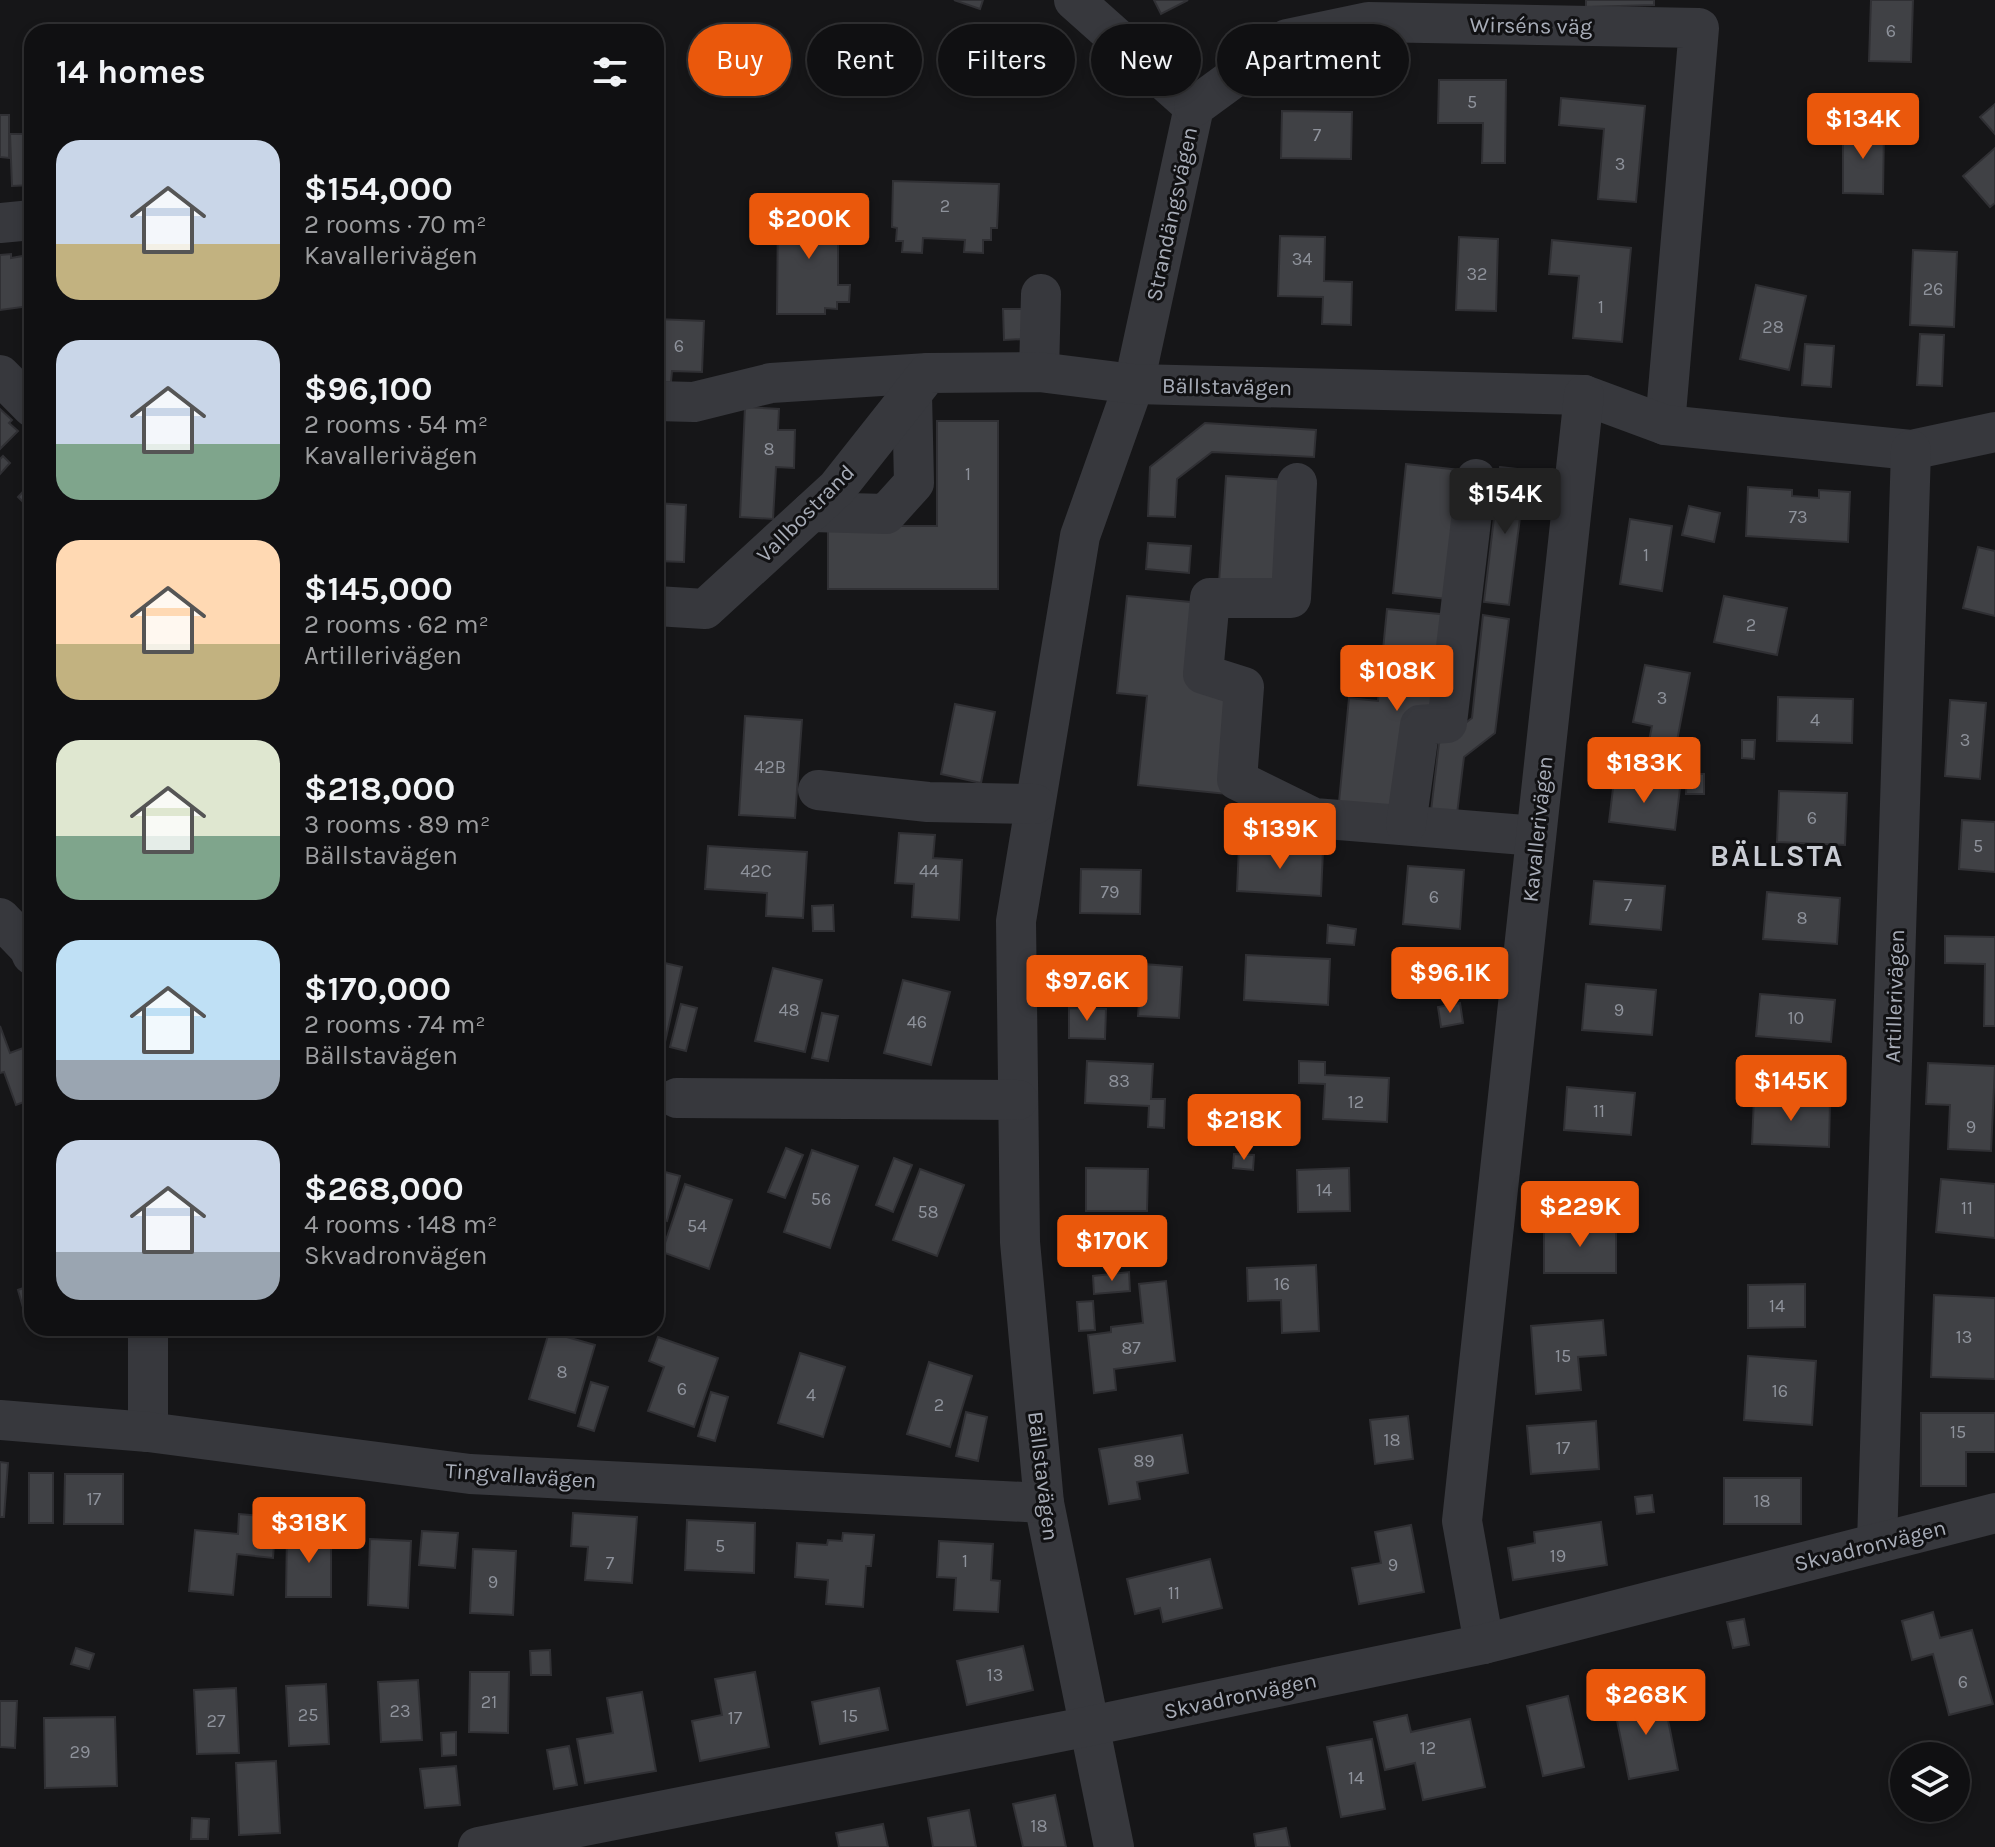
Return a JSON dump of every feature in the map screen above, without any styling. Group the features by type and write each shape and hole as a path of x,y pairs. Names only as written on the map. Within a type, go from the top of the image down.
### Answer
{"street":[{"name":"Strandängsvägen","path":"1074,0 1194,107 1134,384"},
{"name":"Wirséns väg","path":"1194,107 1287,39 1368,22 1699,14 1665,425"},
{"path":"0,223 24,221"},
{"path":"1039,372 1041,294"},
{"path":"664,401 694,402 771,383 920,383 1039,372 1134,384"},
{"path":"0,375 24,399"},
{"path":"811,512 886,514 914,483 920,383"},
{"name":"Vallbostrand","path":"664,606 705,609 837,488 920,383"},
{"name":"Bällstavägen","path":"1114,1847 1044,1503 1020,1242 1016,921 1080,536 1134,384 1584,395 1665,425 1911,450 1995,432"},
{"name":"Kavallerivägen","path":"1484,1644 1462,1521 1584,395"},
{"name":"Artillerivägen","path":"1877,1543 1911,450"},
{"path":"1406,825 1420,725 1447,723 1476,479"},
{"path":"1297,483 1291,598 1210,598 1203,674 1244,687 1237,780 1314,818 1536,836"},
{"path":"818,790 928,802 1035,804"},
{"path":"0,918 24,943"},
{"path":"677,1098 1018,1100"},
{"path":"148,1336 148,1432"},
{"name":"Tingvallavägen","path":"0,1420 148,1432 470,1474 1044,1503"},
{"name":"Skvadronvägen","path":"478,1847 1090,1726 1484,1644 1995,1513"}],"building":[{"path":"954,0 983,0 980,9"},
{"path":"1154,0 1188,0 1161,14"},
{"path":"1586,0 1654,0 1654,5 1586,7"},
{"path":"1871,0 1913,0 1911,62 1869,61"},
{"path":"1439,80 1506,80 1505,163 1482,163 1483,123 1438,123"},
{"path":"1561,98 1645,106 1636,202 1598,199 1604,129 1559,125"},
{"path":"1995,104 1995,134 1980,117"},
{"path":"1282,111 1352,112 1351,159 1281,158"},
{"path":"0,115 9,115 9,158 0,157"},
{"path":"1843,128 1884,128 1883,194 1843,193"},
{"path":"10,134 24,134 24,185 12,186"},
{"path":"1995,148 1995,203 1990,207 1963,176"},
{"path":"893,181 999,184 997,228 991,228 991,240 983,240 983,253 964,252 965,240 923,238 922,253 902,252 903,241 896,241 897,228 892,227"},
{"path":"778,208 826,208 826,216 840,216 840,223 850,223 849,241 838,241 838,285 850,285 849,302 837,302 837,309 825,308 825,314 777,314"},
{"path":"1280,236 1325,237 1324,281 1352,282 1351,325 1322,324 1323,297 1278,296"},
{"path":"1459,237 1498,239 1496,311 1456,310"},
{"path":"1552,240 1631,248 1622,342 1573,338 1579,276 1549,274"},
{"path":"1913,250 1957,252 1954,327 1910,325"},
{"path":"11,254 11,258 23,256 24,307 0,310 0,255"},
{"path":"1756,285 1806,296 1789,370 1740,359"},
{"path":"1003,309 1024,309 1024,339 1004,340"},
{"path":"664,319 704,321 702,372 672,371 671,382 664,382"},
{"path":"1920,334 1944,335 1942,386 1917,385"},
{"path":"1805,344 1834,346 1831,387 1802,385"},
{"path":"745,407 779,409 778,430 795,430 794,468 776,467 773,519 740,517"},
{"path":"0,409 18,431 0,449"},
{"path":"937,421 998,421 998,589 828,589 828,526 937,526"},
{"path":"1205,423 1316,430 1314,457 1212,452 1177,479 1175,517 1148,516 1150,467"},
{"path":"3,456 10,463 0,474 0,459"},
{"path":"1406,464 1469,471 1456,600 1393,593"},
{"path":"1500,467 1526,470 1509,605 1484,602"},
{"path":"1226,476 1289,480 1282,587 1219,583"},
{"path":"1748,487 1792,490 1792,496 1819,498 1819,490 1850,492 1848,542 1746,536"},
{"path":"664,504 686,505 684,562 664,561"},
{"path":"1689,506 1720,513 1714,542 1682,535"},
{"path":"1630,519 1672,526 1662,591 1620,584"},
{"path":"1148,543 1191,546 1189,573 1146,569"},
{"path":"1978,547 1995,551 1995,616 1963,608"},
{"path":"1127,596 1201,603 1193,683 1237,688 1227,794 1138,785 1147,696 1117,693"},
{"path":"1724,596 1787,608 1777,655 1714,642"},
{"path":"1387,609 1450,615 1440,719 1404,809 1339,802 1349,698 1378,701"},
{"path":"1483,615 1509,619 1495,733 1464,757 1457,814 1431,811 1439,743 1472,718"},
{"path":"1645,665 1690,673 1676,746 1649,741 1652,726 1633,722"},
{"path":"1778,697 1853,699 1852,743 1777,741"},
{"path":"1950,700 1986,703 1980,779 1945,776"},
{"path":"955,704 995,712 981,783 941,774"},
{"path":"745,716 802,720 795,818 739,815"},
{"path":"1742,740 1755,740 1754,759 1742,758"},
{"path":"1687,774 1704,774 1704,794 1686,794"},
{"path":"1614,780 1680,788 1675,830 1609,822"},
{"path":"1779,791 1847,793 1845,845 1777,842"},
{"path":"1962,820 1995,822 1995,872 1959,869"},
{"path":"899,833 935,835 933,858 962,860 959,920 912,917 914,884 895,883"},
{"path":"708,846 807,852 803,918 766,916 767,893 705,889"},
{"path":"1239,846 1323,850 1321,896 1237,891"},
{"path":"1408,866 1464,870 1460,929 1403,924"},
{"path":"1081,869 1141,870 1140,914 1080,913"},
{"path":"1594,881 1665,886 1661,930 1590,924"},
{"path":"1767,892 1840,898 1837,944 1763,939"},
{"path":"833,905 834,931 813,931 812,906"},
{"path":"1328,925 1356,929 1354,945 1327,943"},
{"path":"1945,936 1995,937 1995,1026 1984,1026 1985,964 1945,963"},
{"path":"1246,955 1330,959 1328,1005 1244,1000"},
{"path":"1117,962 1182,967 1179,1018 1138,1016 1140,988 1115,987"},
{"path":"664,963 682,967 664,1042"},
{"path":"773,968 822,980 805,1052 755,1041"},
{"path":"903,980 950,992 931,1065 884,1053"},
{"path":"1586,984 1656,990 1652,1035 1582,1030"},
{"path":"1760,994 1835,1000 1831,1042 1756,1036"},
{"path":"1460,1003 1463,1023 1441,1027 1438,1007"},
{"path":"681,1004 697,1008 686,1051 670,1047"},
{"path":"1069,1008 1106,1009 1105,1039 1069,1038"},
{"path":"822,1013 838,1016 828,1061 812,1058"},
{"path":"0,1026 10,1053 24,1048 24,1102 16,1105 4,1072 0,1073"},
{"path":"1087,1061 1153,1064 1151,1099 1165,1099 1164,1128 1148,1127 1149,1106 1085,1103"},
{"path":"1299,1061 1325,1062 1325,1075 1389,1078 1387,1122 1323,1119 1325,1084 1299,1083"},
{"path":"1928,1063 1995,1066 1991,1151 1948,1149 1950,1105 1926,1104"},
{"path":"1567,1087 1635,1093 1631,1135 1564,1130"},
{"path":"1754,1098 1830,1101 1829,1147 1752,1144"},
{"path":"786,1148 803,1155 785,1198 768,1192"},
{"path":"812,1150 858,1166 830,1248 784,1232"},
{"path":"1234,1154 1254,1155 1253,1170 1233,1168"},
{"path":"894,1158 912,1165 893,1212 876,1205"},
{"path":"1086,1168 1148,1169 1147,1211 1086,1211"},
{"path":"1349,1168 1350,1211 1298,1212 1297,1170"},
{"path":"920,1169 964,1185 937,1256 893,1240"},
{"path":"665,1172 680,1176 667,1221 664,1220"},
{"path":"1941,1179 1995,1184 1995,1238 1936,1232"},
{"path":"685,1184 732,1200 709,1269 664,1253"},
{"path":"1544,1225 1616,1225 1616,1273 1544,1273"},
{"path":"1316,1265 1319,1331 1282,1333 1281,1300 1248,1301 1247,1268"},
{"path":"1129,1272 1130,1291 1094,1294 1093,1276"},
{"path":"1166,1281 1175,1361 1114,1369 1116,1390 1094,1393 1088,1335 1111,1332 1111,1327 1143,1323 1139,1284"},
{"path":"1805,1284 1805,1327 1748,1328 1748,1285"},
{"path":"24,1288 24,1311 18,1290"},
{"path":"1934,1295 1995,1298 1995,1379 1931,1377"},
{"path":"1093,1301 1095,1330 1079,1331 1077,1302"},
{"path":"1603,1320 1606,1355 1578,1357 1581,1390 1536,1394 1531,1326"},
{"path":"548,1336 563,1336 595,1345 575,1413 529,1399"},
{"path":"658,1337 718,1358 694,1427 648,1411 664,1367 649,1361"},
{"path":"800,1353 845,1367 823,1437 778,1423"},
{"path":"1748,1356 1816,1361 1812,1425 1744,1420"},
{"path":"929,1362 972,1376 950,1447 907,1434"},
{"path":"591,1382 608,1387 594,1431 578,1426"},
{"path":"711,1392 728,1397 715,1441 698,1436"},
{"path":"966,1412 987,1417 978,1461 956,1456"},
{"path":"1921,1413 1995,1413 1995,1452 1966,1452 1966,1486 1921,1486"},
{"path":"1408,1416 1413,1459 1375,1464 1370,1420"},
{"path":"1596,1421 1599,1469 1531,1474 1527,1426"},
{"path":"1182,1435 1188,1473 1137,1482 1140,1499 1109,1504 1099,1449"},
{"path":"0,1462 8,1463 4,1517 0,1517"},
{"path":"29,1473 53,1473 53,1523 29,1523"},
{"path":"65,1474 123,1474 123,1524 64,1524"},
{"path":"1724,1478 1801,1478 1801,1524 1724,1524"},
{"path":"1652,1495 1654,1512 1637,1514 1635,1497"},
{"path":"573,1513 637,1517 632,1583 585,1580 588,1547 571,1546"},
{"path":"239,1514 276,1517 273,1558 237,1554 233,1595 189,1591 195,1530 238,1534"},
{"path":"687,1520 755,1523 754,1573 685,1570"},
{"path":"1601,1522 1607,1565 1513,1580 1508,1548 1535,1543 1534,1532"},
{"path":"1411,1525 1424,1592 1359,1604 1352,1568 1381,1563 1375,1532"},
{"path":"422,1531 458,1533 455,1568 419,1565"},
{"path":"287,1532 331,1533 331,1597 286,1597"},
{"path":"843,1533 874,1535 871,1566 866,1566 863,1607 826,1604 828,1580 795,1577 797,1543 827,1545 828,1540 842,1541"},
{"path":"370,1539 411,1541 408,1608 368,1605"},
{"path":"939,1541 993,1544 991,1580 1000,1581 998,1612 954,1610 956,1578 937,1577"},
{"path":"473,1549 516,1551 513,1615 470,1613"},
{"path":"1210,1559 1222,1608 1163,1622 1160,1608 1135,1614 1127,1579"},
{"path":"1933,1612 1940,1638 1972,1630 1993,1704 1949,1715 1933,1654 1912,1660 1902,1621"},
{"path":"1744,1619 1749,1645 1733,1648 1727,1622"},
{"path":"1023,1646 1033,1690 967,1705 957,1661"},
{"path":"76,1648 94,1654 89,1669 71,1664"},
{"path":"550,1650 551,1675 531,1675 530,1651"},
{"path":"470,1672 509,1672 508,1733 469,1732"},
{"path":"755,1672 769,1747 700,1761 692,1721 722,1715 715,1679"},
{"path":"418,1680 422,1740 381,1742 378,1682"},
{"path":"326,1684 329,1744 289,1746 286,1686"},
{"path":"236,1688 239,1753 197,1754 194,1690"},
{"path":"879,1688 888,1730 820,1744 812,1702"},
{"path":"642,1692 656,1771 585,1783 577,1739 613,1733 607,1698"},
{"path":"1663,1695 1678,1770 1629,1779 1614,1706"},
{"path":"1568,1696 1584,1767 1543,1776 1527,1706"},
{"path":"0,1701 17,1701 15,1748 0,1747"},
{"path":"1407,1715 1411,1732 1470,1719 1485,1787 1423,1800 1415,1763 1385,1770 1374,1722"},
{"path":"115,1717 117,1786 45,1788 44,1718"},
{"path":"456,1732 456,1755 442,1756 441,1733"},
{"path":"1372,1739 1385,1809 1341,1817 1327,1747"},
{"path":"569,1746 577,1785 554,1789 547,1750"},
{"path":"276,1761 280,1833 239,1835 236,1763"},
{"path":"456,1766 460,1805 425,1808 420,1769"},
{"path":"1055,1795 1066,1847 1023,1847 1013,1804"},
{"path":"969,1810 976,1847 933,1847 928,1818"},
{"path":"192,1818 209,1819 208,1839 191,1839"},
{"path":"883,1824 888,1847 839,1847 836,1833"},
{"path":"1286,1828 1290,1847 1256,1847 1254,1834"}],"district":[{"name":"BÄLLSTA","path":"1777,856"}]}
